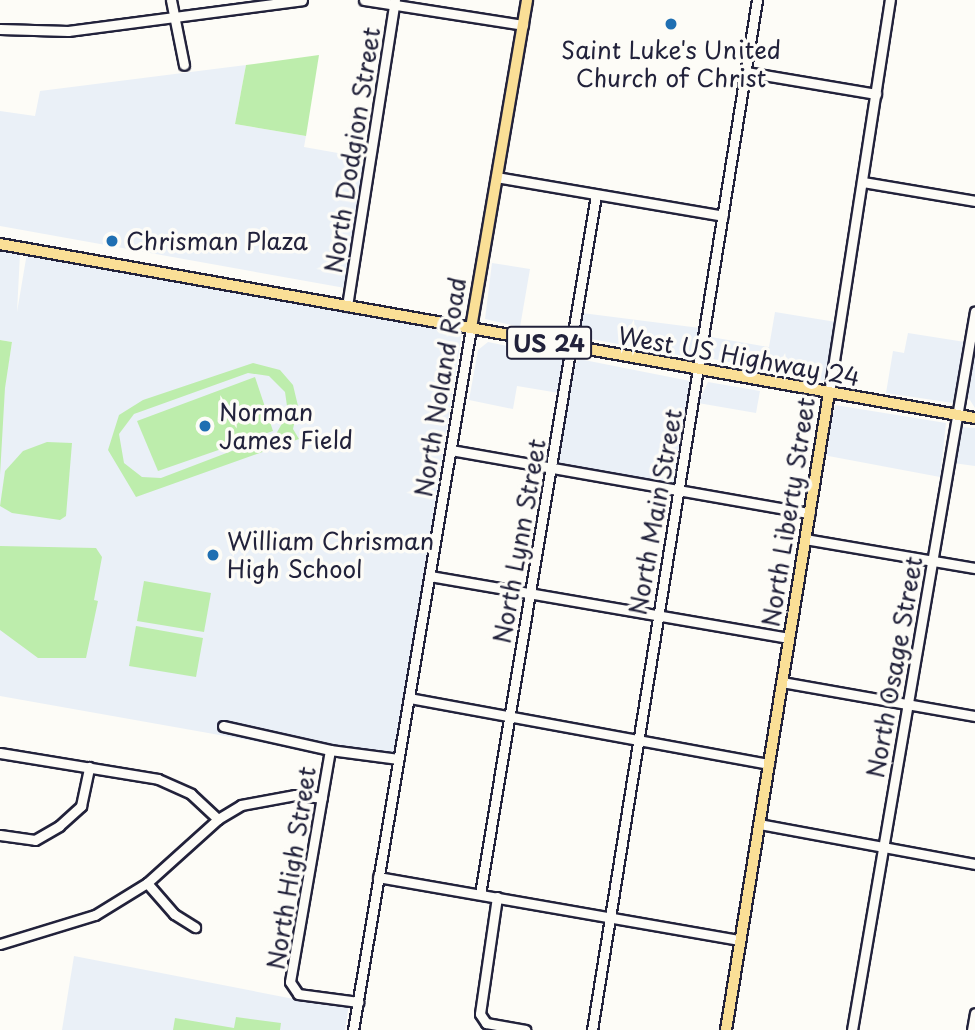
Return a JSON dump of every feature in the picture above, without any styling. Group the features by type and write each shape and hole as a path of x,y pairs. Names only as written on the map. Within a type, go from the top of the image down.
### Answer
{"main road":[{"name":"North Noland Road","path":"471,328 527,0"},
{"name":"West US Highway 24","path":"0,244 957,415"},
{"name":"North Liberty Street","path":"726,1030 829,393"},
{"name":"US 24","path":"957,415 975,418"}],"street":[{"path":"171,0 184,65"},
{"path":"0,29 68,31 302,0"},
{"path":"364,0 523,25"},
{"name":"North Main Street","path":"592,1030 758,0"},
{"name":"North Liberty Street","path":"829,393 890,0"},
{"name":"North Dodgion Street","path":"347,306 395,3"},
{"path":"746,72 876,94"},
{"path":"496,177 723,216"},
{"path":"863,182 975,201"},
{"name":"North Lynn Street","path":"480,894 596,195"},
{"name":"North Osage Street","path":"852,1030 975,311"},
{"name":"North Noland Road","path":"353,1030 471,328"},
{"path":"451,450 810,513"},
{"path":"805,539 975,568"},
{"path":"430,576 789,638"},
{"path":"782,682 975,716"},
{"path":"409,698 769,764"},
{"path":"223,726 330,750 398,758"},
{"name":"North High Street","path":"330,750 290,982 295,991 358,1002"},
{"path":"0,753 89,766 177,786 218,819"},
{"path":"0,835 35,840 58,826 81,806 89,766"},
{"path":"0,944 96,915 148,883 218,819 263,798 322,798"},
{"path":"759,824 975,864"},
{"path":"378,877 740,940"},
{"path":"148,883 173,914 195,927"},
{"path":"498,897 480,1014 486,1023 525,1030"},
{"path":"972,1030 975,1013"}],"shaded area":[{"name":"Chrisman Plaza","path":"246,65 235,124 306,136 304,147 366,158 345,288 0,226 0,111 35,116 40,91"},
{"name":"William Chrisman High School","path":"0,251 20,254 17,312 27,253 462,333 393,766 0,696 0,414 12,342 0,340"},
{"path":"492,263 530,269 520,327 485,319"},
{"path":"775,312 836,322 824,381 708,358 711,337 769,347"},
{"path":"582,313 700,328 696,352 690,357 585,338 579,332"},
{"path":"908,333 965,342 953,403 886,393 893,351 904,353"},
{"path":"488,342 563,357 559,393 517,386 513,409 469,400 478,350"},
{"path":"975,347 975,408 968,397"},
{"path":"579,359 690,381 675,486 557,463 573,367"},
{"path":"708,382 760,391 756,413 698,403"},
{"path":"835,405 946,423 940,477 823,455"},
{"path":"959,427 975,428 975,466 953,463"},
{"path":"74,956 299,1000 349,1004 345,1030 62,1030"}],"green space":[{"path":"319,55 306,136 235,124 246,65"},
{"path":"0,340 12,342 5,388 0,475"},
{"path":"253,363 280,370 293,385 298,406 293,429 299,439 136,497 108,450 119,415 143,400","holes":["248,373 269,376 285,392 288,413 276,434 161,478 142,477 124,463 119,434 134,414"]},
{"name":"Norman James Field","path":"255,377 273,431 158,471 137,421"},
{"path":"47,442 72,443 66,516 60,520 12,513 0,506 5,471 23,451"},
{"path":"0,546 96,548 102,557 94,600 98,601 86,658 38,658 0,630"},
{"path":"144,581 211,593 204,632 137,621"},
{"path":"136,626 203,638 196,677 129,666"},
{"path":"236,1017 281,1023 280,1030 173,1030 175,1018 234,1028"}],"place":[{"name":"Saint Luke's United Church of Christ","path":"671,24"},
{"name":"Chrisman Plaza","path":"112,241"},
{"name":"Norman James Field","path":"205,426"},
{"name":"William Chrisman High School","path":"213,555"}]}
